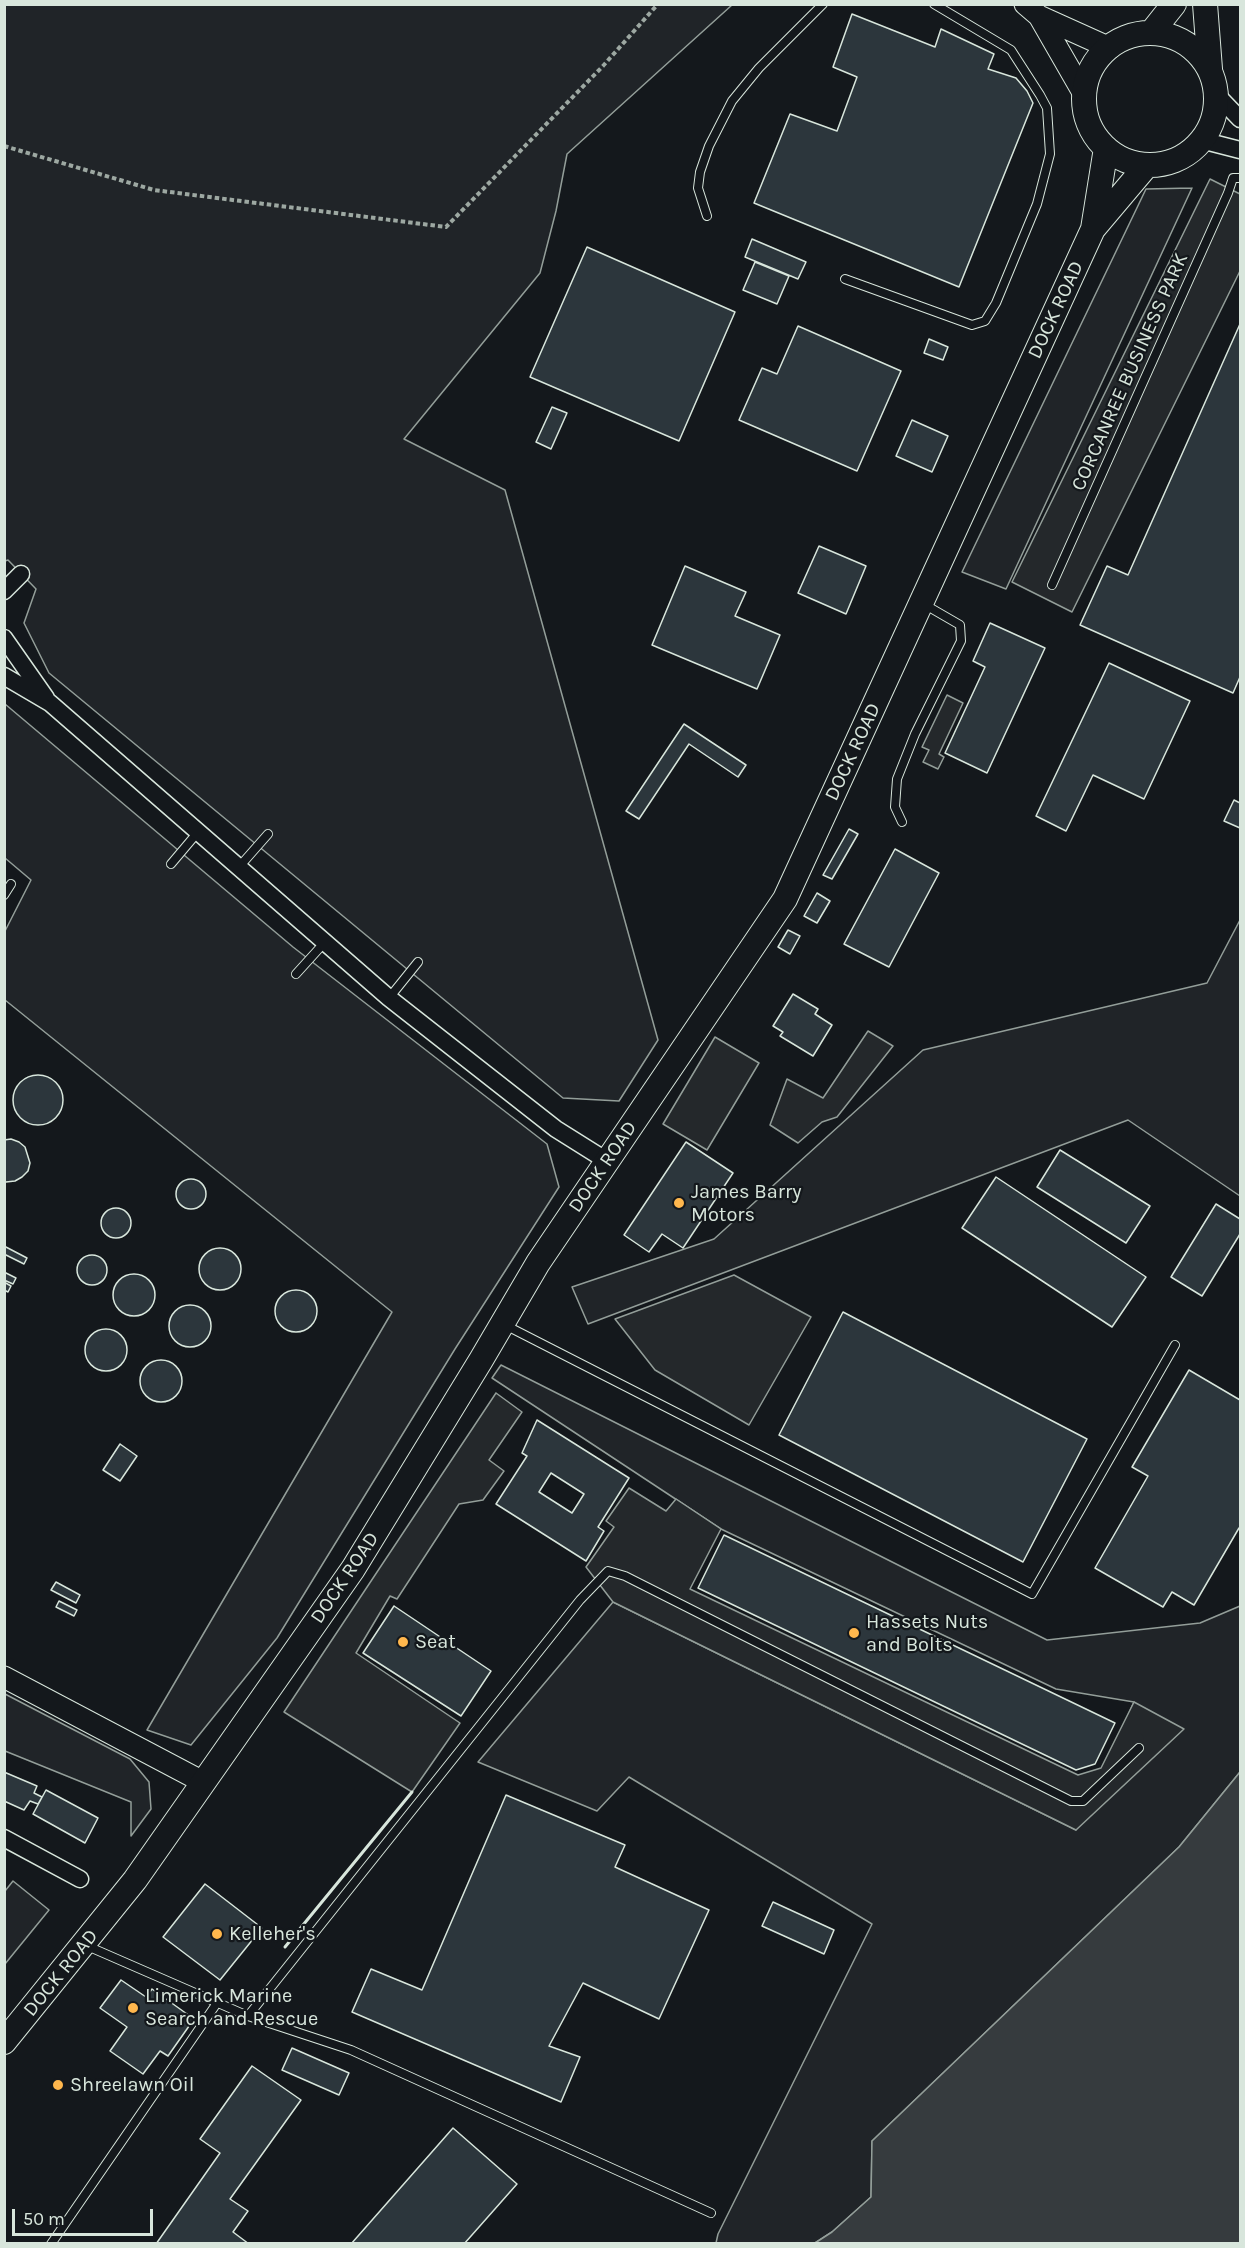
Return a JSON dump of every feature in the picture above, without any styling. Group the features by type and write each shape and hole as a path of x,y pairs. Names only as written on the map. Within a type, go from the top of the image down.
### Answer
{"main road":[{"path":"1150,33 1174,4"},
{"path":"1205,4 1210,69"},
{"path":"1150,33 1186,42 1199,54 1214,78 1216,94 1213,118 1201,140 1191,149 1163,164 1147,165 1125,160 1095,136 1089,124 1084,96 1092,69 1110,48 1129,37 1150,33"},
{"name":"DOCK ROAD","path":"1093,229 1106,147"},
{"name":"DOCK ROAD","path":"4,2042 135,1880 353,1569 482,1360 538,1263 785,899 1093,229 1147,165"}],"street":[{"path":"1032,10 1110,48"},
{"path":"1032,10 1084,96"},
{"path":"1216,94 1240,119"},
{"path":"1201,140 1240,150"},
{"path":"4,591 21,574"},
{"path":"4,638 50,703"},
{"path":"4,676 50,703 389,998 556,1129 607,1161"},
{"path":"4,1677 203,1782"},
{"path":"4,1838 80,1879"}],"lane":[{"path":"707,216 698,189 700,172 709,146 732,101 759,68 823,4"},
{"path":"845,279 972,325 985,321 996,303 1037,204 1050,154 1047,108 1040,94 1011,50 934,4"},
{"name":"CORCANREE BUSINESS PARK","path":"1052,585 1233,178 1240,178"},
{"path":"902,822 895,807 897,779 915,734 961,641 960,625 921,603"},
{"path":"171,864 198,832"},
{"path":"239,867 268,834"},
{"path":"4,895 11,884"},
{"path":"296,974 325,942"},
{"path":"389,998 418,962"},
{"path":"502,1323 1032,1594 1175,1345"},
{"path":"248,2016 580,1600 608,1571 625,1576 1071,1800 1083,1801 1139,1748"},
{"path":"84,1944 248,2016 351,2050 711,2213"},
{"path":"51,2244 217,2003"}],"path":[{"path":"4,146 154,190 446,227 603,66 658,4"}],"shaded area":[{"path":"4,5 732,5 567,154 556,211 540,273 404,439 505,490 658,1040 619,1101 563,1098 49,673 24,623 36,589 8,560 5,561"},
{"path":"1210,179 1240,194 1240,271 1072,612 1012,582"},
{"path":"1192,188 1006,589 962,572 1146,189"},
{"path":"947,695 963,703 939,754 944,757 938,769 923,762 929,750 922,747"},
{"path":"5,704 293,947 547,1144 559,1187 455,1349 277,1638 191,1745 147,1730 392,1312 5,1000 4,933 31,880 5,858"},
{"path":"1240,920 1240,1196 1128,1120 588,1324 572,1287 714,1239 923,1050 1207,983"},
{"path":"868,1031 893,1046 837,1117 822,1122 798,1143 770,1125 787,1079 823,1098"},
{"path":"715,1037 759,1063 707,1150 663,1124"},
{"path":"734,1275 811,1317 749,1425 655,1370 615,1319"},
{"path":"501,1365 1047,1640 1200,1623 1240,1606 1240,1772 1179,1847 872,2141 871,2197 832,2232 815,2243 716,2243 718,2234 872,1924 629,1777 597,1811 478,1762 613,1602 1076,1830 1134,1702 1056,1689 721,1529 492,1378"},
{"path":"496,1393 522,1412 489,1460 504,1471 483,1500 459,1504 397,1599 390,1596 356,1653 460,1723 412,1792 284,1712"},
{"path":"629,1488 666,1511 676,1499 721,1529 690,1589 1078,1775 1101,1768 1134,1702 1184,1729 1076,1830 613,1602 586,1567 614,1527 606,1521"},
{"path":"5,1694 130,1759 149,1782 151,1809 131,1836 131,1802 5,1751"},
{"path":"1240,1772 1240,2243 815,2243 832,2232 871,2197 872,2141 1179,1847"},
{"path":"13,1881 49,1910 5,1964 5,1891"}],"building":[{"path":"852,14 935,47 941,29 994,54 988,69 1016,78 1033,103 959,287 754,203 790,114 837,131 857,77 833,67"},
{"path":"752,239 806,262 798,279 745,257"},
{"path":"587,247 735,312 679,441 530,377"},
{"path":"755,262 789,276 777,304 743,290"},
{"path":"1240,324 1240,677 1233,693 1080,625 1107,566 1128,575"},
{"path":"798,326 901,371 857,471 739,420 762,368 777,374"},
{"path":"929,339 948,347 943,360 924,353"},
{"path":"552,407 567,413 551,449 536,442"},
{"path":"912,420 948,436 932,472 896,456"},
{"path":"819,546 866,566 846,614 798,593"},
{"path":"685,566 746,592 735,616 780,635 757,689 652,645"},
{"path":"990,623 1045,648 987,773 945,753 985,667 973,661"},
{"path":"1109,663 1190,701 1144,799 1093,775 1066,831 1036,816"},
{"path":"684,724 746,765 738,777 689,744 639,819 626,811"},
{"path":"1234,800 1240,803 1240,828 1224,821"},
{"path":"849,829 858,834 832,879 823,875"},
{"path":"895,849 939,873 889,967 844,944"},
{"path":"817,893 830,901 817,923 804,916"},
{"path":"788,930 800,936 790,954 778,947"},
{"path":"793,994 818,1009 815,1014 832,1025 813,1056 780,1036 783,1032 773,1026"},
{"path":"33,1075 43,1075 56,1082 63,1095 63,1105 56,1118 43,1125 33,1125 24,1121 17,1114 13,1105 13,1095 17,1086 24,1079"},
{"path":"11,1139 25,1147 30,1163 28,1171 22,1177 6,1182 4,1181 4,1140"},
{"name":"James Barry Motors","path":"686,1142 733,1173 683,1248 662,1234 649,1252 624,1235"},
{"path":"1060,1150 1150,1206 1126,1243 1037,1187"},
{"path":"996,1177 1146,1277 1112,1327 962,1228"},
{"path":"191,1179 202,1183 206,1194 202,1205 191,1209 180,1205 176,1194 180,1183"},
{"path":"1216,1204 1240,1219 1240,1234 1202,1296 1171,1277"},
{"path":"116,1208 127,1212 131,1223 127,1234 116,1238 105,1234 101,1223 105,1212"},
{"path":"4,1246 27,1258 24,1264 4,1254"},
{"path":"220,1248 235,1254 241,1269 235,1284 220,1290 205,1284 199,1269 205,1254"},
{"path":"92,1255 103,1259 107,1270 103,1281 92,1285 81,1281 77,1270 81,1259"},
{"path":"4,1272 16,1278 13,1284 4,1280"},
{"path":"134,1274 142,1275 149,1280 154,1287 154,1303 149,1310 142,1315 134,1316 126,1315 119,1310 114,1303 113,1295 114,1287 119,1280 126,1275"},
{"path":"4,1282 11,1286 8,1292 4,1290"},
{"path":"296,1290 304,1291 311,1296 316,1303 316,1319 311,1326 304,1331 296,1332 288,1331 281,1326 276,1319 275,1311 276,1303 281,1296 288,1291"},
{"path":"190,1305 198,1306 205,1311 210,1318 210,1334 205,1341 198,1346 190,1347 182,1346 175,1341 170,1334 169,1326 170,1318 175,1311 182,1306"},
{"path":"843,1312 1087,1439 1023,1562 779,1435"},
{"path":"106,1329 114,1330 121,1335 126,1342 126,1358 121,1365 114,1370 106,1371 98,1370 91,1365 86,1358 85,1350 86,1342 91,1335 98,1330"},
{"path":"161,1360 176,1366 182,1381 176,1396 161,1402 146,1396 140,1381 146,1366"},
{"path":"1189,1370 1240,1400 1240,1529 1194,1605 1172,1592 1163,1607 1095,1568 1148,1476 1132,1467"},
{"path":"537,1420 629,1478 598,1527 604,1531 586,1561 496,1504 527,1456 522,1453","holes":["551,1473 584,1494 572,1513 539,1492"]},
{"path":"120,1444 137,1456 120,1481 103,1470"},
{"path":"724,1535 1115,1723 1095,1764 1076,1770 698,1588"},
{"path":"56,1582 80,1595 76,1603 51,1590"},
{"path":"59,1601 77,1610 74,1616 56,1607"},
{"path":"394,1606 491,1671 461,1716 363,1653"},
{"path":"4,1772 37,1786 34,1793 42,1797 38,1804 30,1801 24,1810 4,1801"},
{"path":"46,1790 98,1818 85,1843 33,1814"},
{"path":"506,1795 625,1845 615,1867 709,1910 659,2019 583,1983 549,2046 580,2057 561,2102 352,2012 371,1969 422,1990"},
{"path":"205,1884 262,1928 220,1980 163,1937"},
{"path":"773,1902 834,1930 824,1954 762,1926"},
{"path":"121,1980 146,1997 152,1989 194,2019 168,2056 160,2051 143,2074 110,2051 127,2027 100,2008"},
{"path":"292,2048 349,2073 339,2095 282,2070"},
{"path":"252,2066 301,2100 230,2199 248,2211 233,2232 249,2244 156,2244 220,2153 200,2139"},
{"path":"453,2128 517,2184 464,2244 351,2244"}],"wall":[{"path":"285,1947 412,1792"}],"place":[{"name":"James Barry Motors","path":"679,1203"},
{"name":"Hassets Nuts and Bolts","path":"854,1633"},
{"name":"Seat","path":"403,1642"},
{"name":"Kelleher's","path":"217,1934"},
{"name":"Limerick Marine Search and Rescue","path":"133,2008"},
{"name":"Shreelawn Oil","path":"58,2085"}]}
